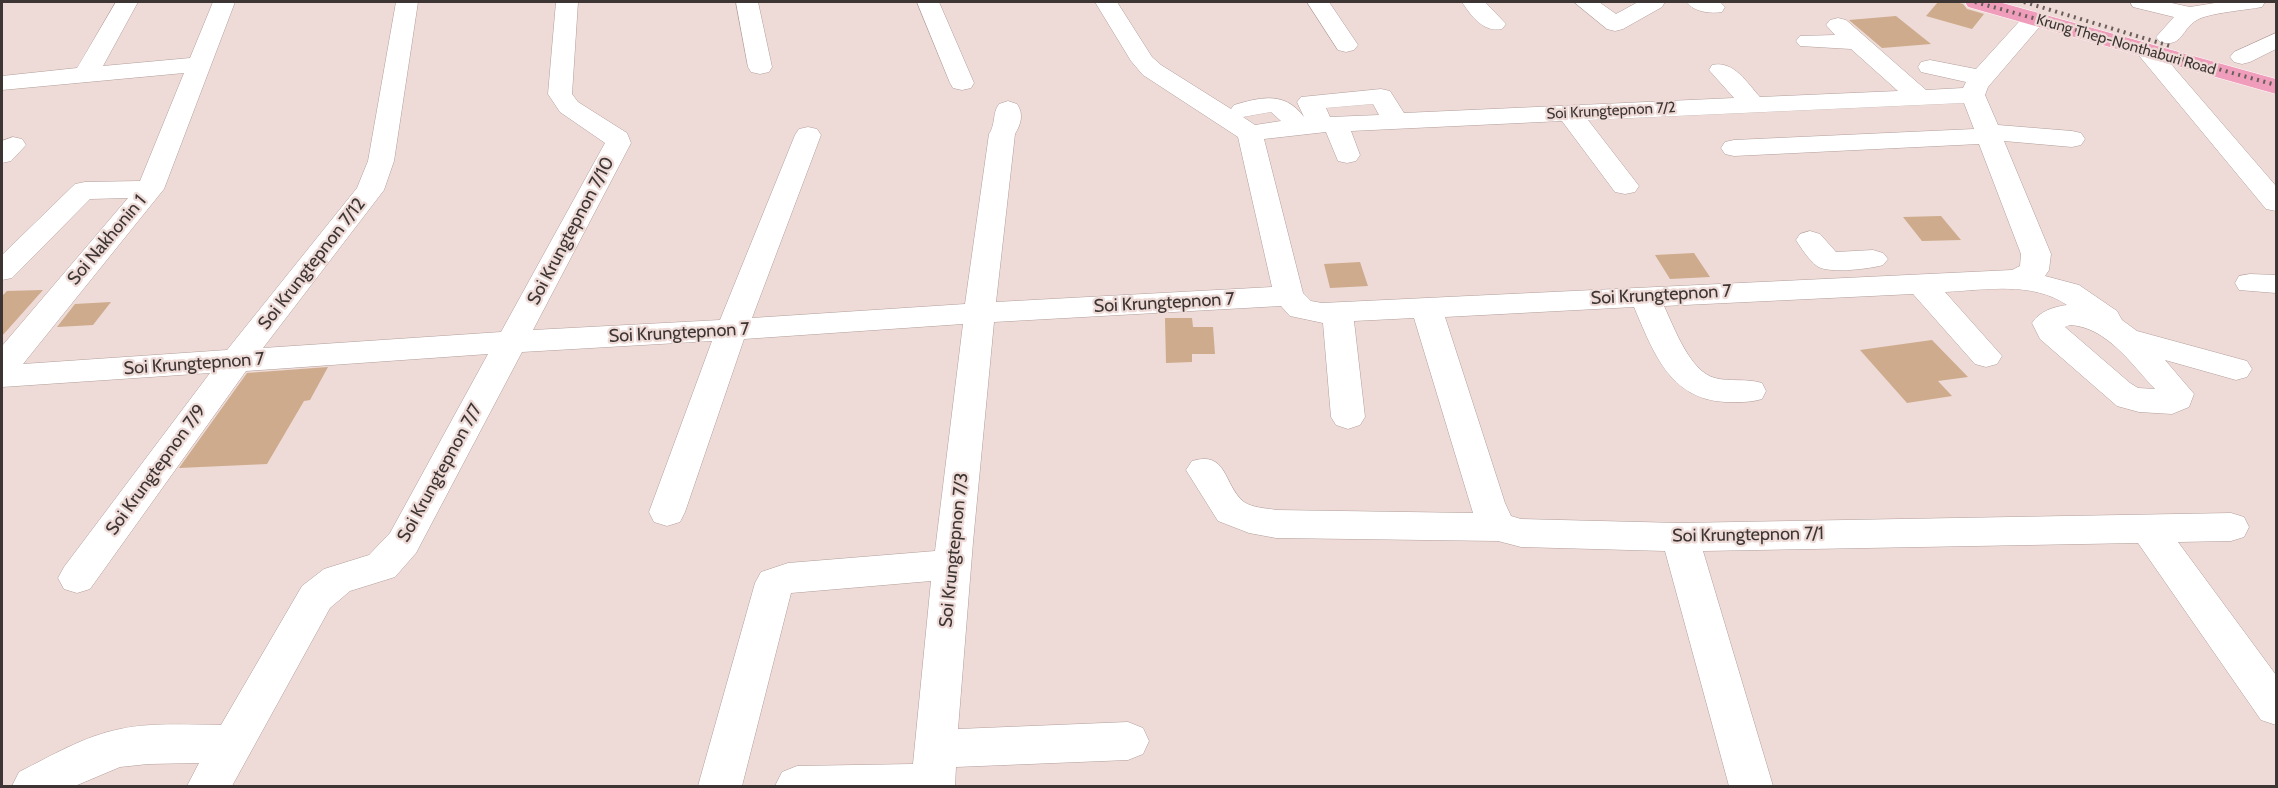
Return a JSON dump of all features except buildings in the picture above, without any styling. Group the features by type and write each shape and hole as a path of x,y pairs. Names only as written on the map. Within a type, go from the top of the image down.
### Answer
{"main road":[{"name":"Krung Thep-Nonthaburi Road","path":"1976,2 2034,10 2159,45 2257,67 2277,87"}],"street":[{"path":"85,76 127,2"},
{"name":"Soi Nakhonin 1","path":"2,366 150,189 224,2"},
{"name":"Soi Krungtepnon 7/12","path":"236,362 370,190 381,161 407,2"},
{"name":"Soi Krungtepnon 7/10","path":"511,342 618,143 618,139 569,107 560,94 567,2"},
{"path":"747,2 760,67"},
{"path":"928,2 962,83"},
{"path":"1106,2 1143,61 1152,70 1246,122 1254,144 1289,296"},
{"path":"1318,2 1346,45"},
{"path":"1473,2 1494,24"},
{"path":"1585,2 1615,24 1651,2"},
{"path":"2141,2 2190,14 2254,2"},
{"path":"2018,279 2034,270 2036,254 1988,134 1977,87 2034,10"},
{"path":"1842,12 1857,42 1918,96"},
{"path":"2190,14 2159,45 2277,203"},
{"path":"2257,67 2277,40"},
{"path":"1808,41 1857,42"},
{"path":"2,83 200,64"},
{"path":"1930,67 1977,87"},
{"path":"1721,70 1752,103"},
{"name":"Soi Krungtepnon 7/2","path":"1246,122 1318,125 1396,122 1918,96 1977,87"},
{"path":"1347,154 1318,125 1310,102 1381,96 1396,122"},
{"name":"Soi Krungtepnon 7/3","path":"934,773 979,313 1002,134 1008,125 1008,109"},
{"path":"1569,113 1625,186"},
{"path":"1734,148 1988,134 2072,139"},
{"path":"668,512 732,330 808,135"},
{"path":"2,271 12,250 85,190 150,189"},
{"path":"1849,287 1819,250 1873,259"},
{"name":"Soi Krungtepnon 7","path":"2,376 511,342 1289,296 1301,309 1322,313 2018,279 2075,295 2106,318 2117,331 2236,369"},
{"path":"1921,284 1986,356"},
{"path":"1644,296 1681,370 1693,381 1704,387 1750,391"},
{"path":"1426,307 1487,503 1498,527"},
{"path":"1338,312 1348,417"},
{"name":"Soi Krungtepnon 7/7","path":"209,786 316,597 337,580 382,566 403,543 511,342"},
{"name":"Soi Krungtepnon 7/9","path":"76,578 236,362"},
{"name":"Soi Krungtepnon 7/1","path":"1204,470 1231,511 1249,519 1276,524 1498,527 1521,533 1680,537 2231,527"},
{"path":"2147,527 2277,707"},
{"path":"1680,537 1751,786"},
{"path":"720,786 774,583 788,578 953,564"},
{"path":"797,786 934,773 1128,741"},
{"path":"34,786 89,758 120,748 232,744"}],"railway":[{"path":"1975,2 2276,85"},
{"path":"2024,2 2170,46"}]}
